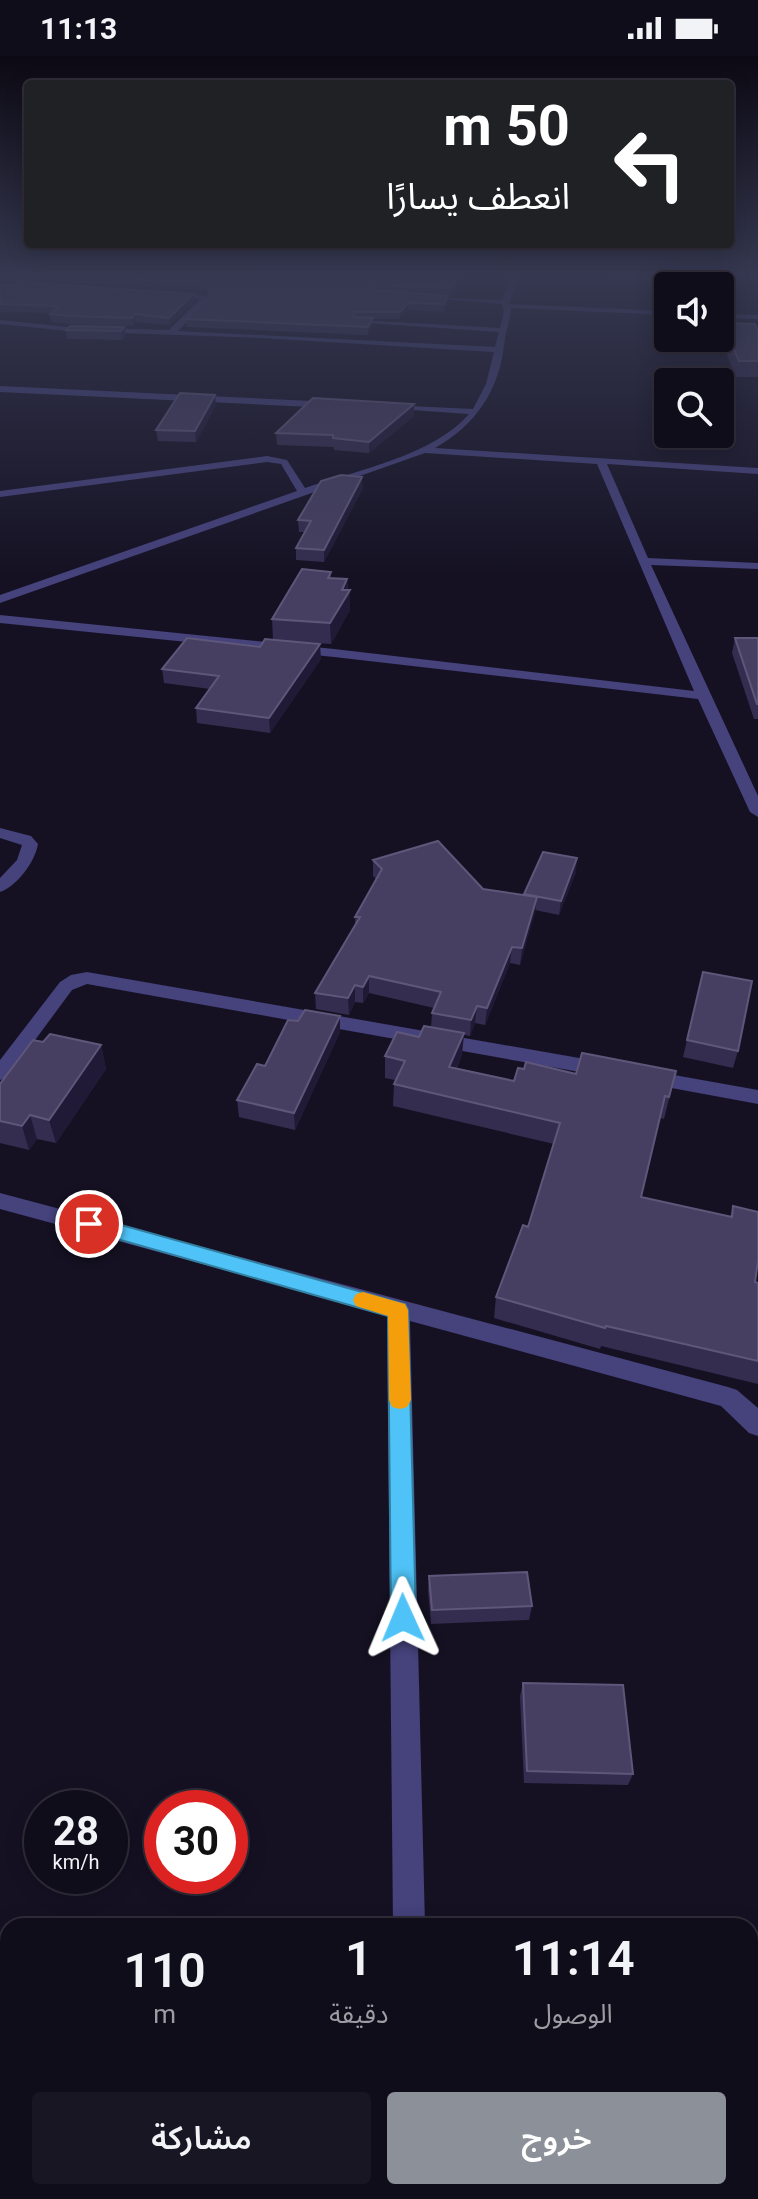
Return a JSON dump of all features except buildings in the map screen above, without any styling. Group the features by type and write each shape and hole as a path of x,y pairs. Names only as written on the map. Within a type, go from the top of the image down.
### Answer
{"street":[{"path":"0,599 424,450 452,435 475,412 491,377"},
{"path":"0,389 338,405"},
{"path":"384,407 475,412"},
{"path":"424,450 758,471"},
{"path":"0,494 267,459 284,462 304,494"},
{"path":"601,462 703,696 758,812"},
{"path":"645,561 758,566"},
{"path":"0,619 334,653 703,696"},
{"path":"0,833 25,839 30,844 30,851 0,887"},
{"path":"0,1073 66,986 77,979 87,978 758,1097"},
{"path":"0,1201 728,1397 758,1425"},
{"path":"398,1310 409,1918"}],"slow traffic":[{"path":"363,1300 398,1310 400,1400"}],"route":[{"path":"89,1224 398,1310 403,1618"}]}
